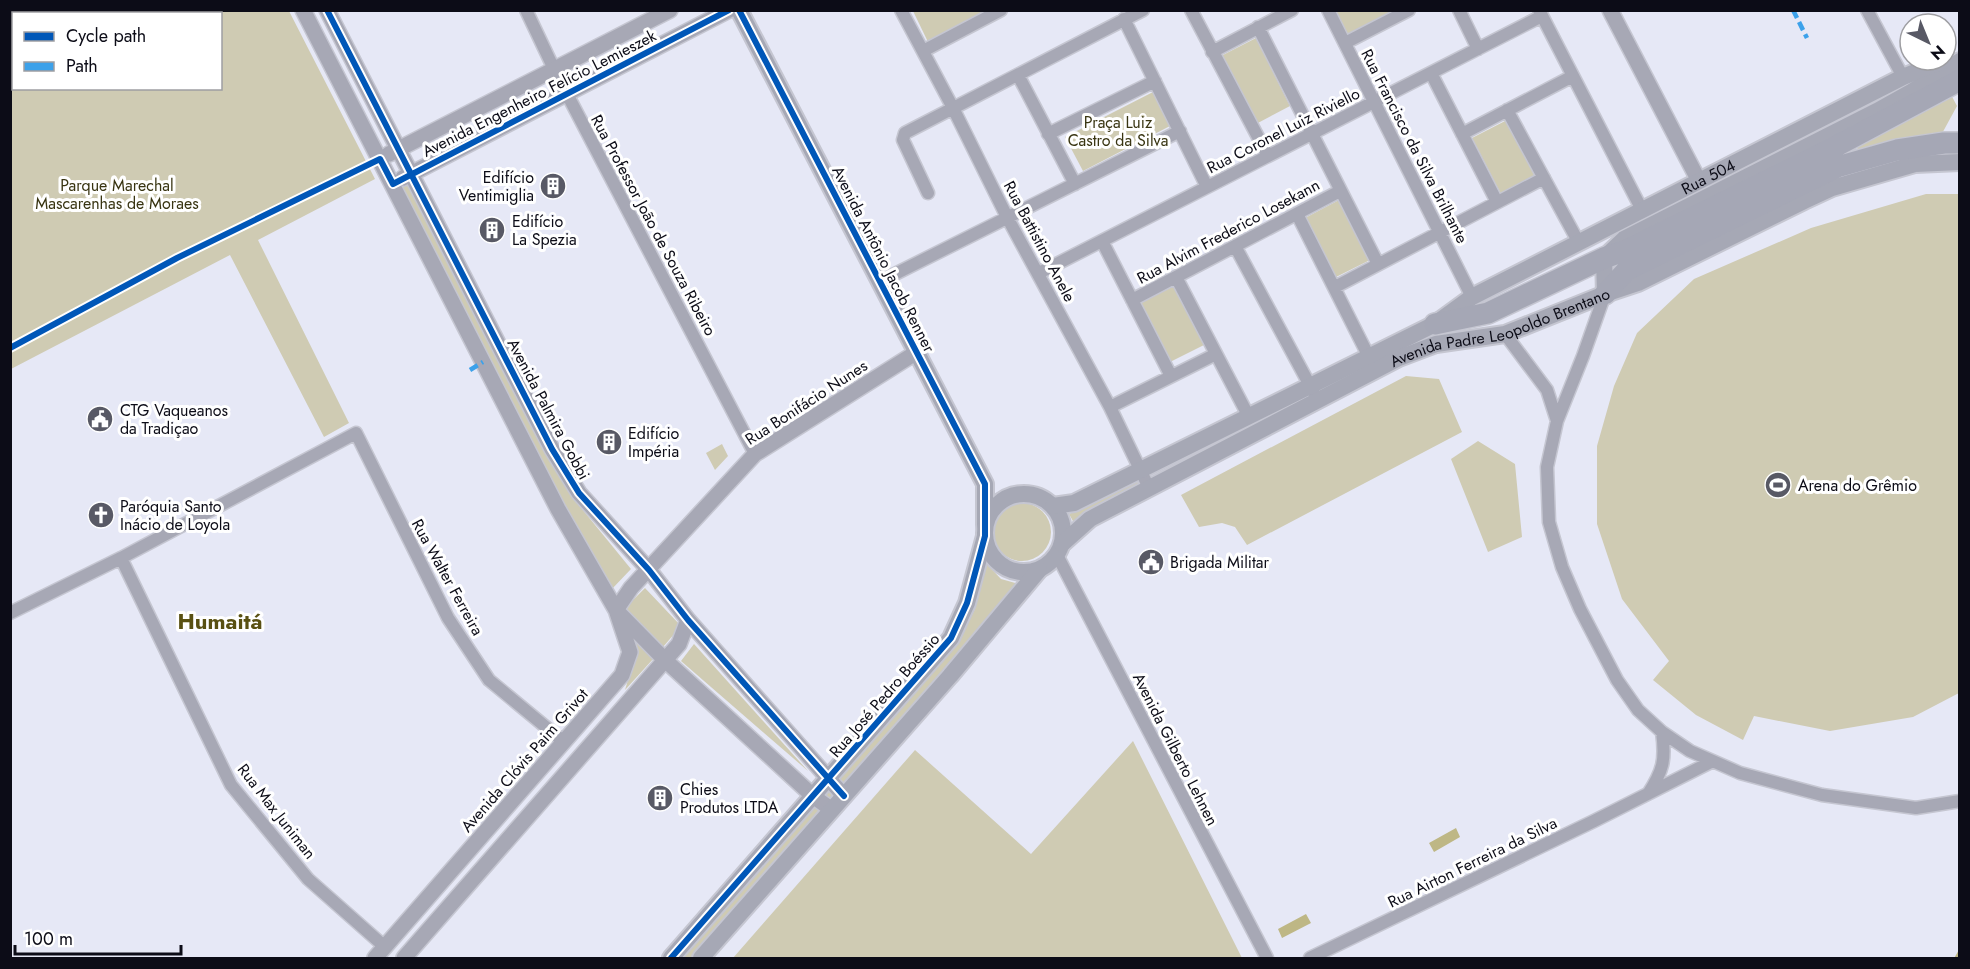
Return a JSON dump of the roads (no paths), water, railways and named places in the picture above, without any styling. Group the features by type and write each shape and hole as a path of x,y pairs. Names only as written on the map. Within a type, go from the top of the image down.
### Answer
{"highway":[{"path":"1435,324 1488,313 1604,258 1629,249 1827,151 1959,80"},
{"path":"1605,294 1627,270 1837,167 1897,150 1944,142 1959,143"}],"main road":[{"name":"Avenida Antônio Jacob Renner","path":"739,10 985,484 985,530"},
{"path":"1605,294 1604,258 1624,239 1877,111 1959,61"},
{"name":"Rua 504","path":"1472,297 1916,72"},
{"name":"Avenida Padre Leopoldo Brentano","path":"1059,550 1090,519 1185,469 1369,357 1505,334 1638,283 1832,188 1915,164 1959,162"},
{"path":"1682,209 1699,181"},
{"name":"Avenida Padre Leopoldo Brentano","path":"1053,506 1074,503 1249,417 1313,393 1396,351 1472,297"},
{"path":"1176,453 1185,469"},
{"path":"985,484 1008,497"},
{"path":"701,958 950,676 1039,570 1049,563 1059,550 1064,533 1062,521 1053,506 1035,495 1021,494 1008,497 996,505 989,514 985,530 987,548 1003,567 1014,571 1039,570"},
{"name":"Rua José Pedro Boéssio","path":"671,958 951,638 967,603 985,530"}],"street":[{"path":"303,10 558,509 616,610 665,660 813,796 832,810"},
{"name":"Avenida Palmira Gobbi","path":"327,10 552,449 579,493 649,570 688,620 844,796"},
{"name":"Rua Professor João de Souza Ribeiro","path":"526,10 554,69 755,454"},
{"name":"Avenida Engenheiro Felício Lemieszek","path":"380,159 670,10"},
{"name":"Avenida Engenheiro Felício Lemieszek","path":"393,184 729,10"},
{"name":"Rua Battistino Anele","path":"901,10 1007,217 1110,406 1149,488"},
{"path":"923,51 1001,10"},
{"path":"928,194 902,137 905,133 1143,10"},
{"path":"1191,10 1268,156"},
{"path":"1212,52 1292,10"},
{"name":"Rua Francisco da Silva Brilhante","path":"1328,10 1472,297"},
{"path":"1345,43 1409,10"},
{"path":"1459,10 1478,49"},
{"path":"1610,10 1699,181"},
{"path":"1867,10 1903,77"},
{"path":"1540,13 1642,210"},
{"name":"Rua Coronel Luiz Riviello","path":"1039,273 1478,49 1540,13"},
{"path":"1124,19 1207,187"},
{"path":"1258,27 1378,264"},
{"path":"1431,72 1497,202"},
{"path":"1018,75 1075,184"},
{"path":"1462,134 1573,76"},
{"path":"1048,134 1155,81"},
{"path":"1507,110 1579,243"},
{"path":"881,281 1180,131"},
{"path":"1335,287 1544,178"},
{"name":"Rua Alvim Frederico Losekann","path":"1132,300 1340,191"},
{"path":"1297,214 1369,357"},
{"path":"1102,241 1171,376"},
{"path":"1235,246 1313,393"},
{"path":"1176,277 1249,417"},
{"path":"1605,294 1557,421 1547,467 1549,522 1562,567 1580,609 1617,680 1638,710 1662,732 1690,751 1740,773 1821,795 1916,808 1959,801"},
{"path":"1505,334 1548,390 1557,421"},
{"name":"Rua Bonifácio Nunes","path":"649,570 755,454 917,352"},
{"path":"1110,406 1216,354"},
{"name":"Rua Walter Ferreira","path":"121,558 356,433 448,618 489,680 564,742"},
{"name":"Avenida Gilberto Lehnen","path":"1059,550 1266,958"},
{"path":"10,613 121,558"},
{"name":"Rua Max Juniman","path":"121,558 231,785 308,879 380,953 398,958"},
{"path":"616,610 631,588 649,570"},
{"name":"Avenida Clóvis Paim Grivot","path":"380,953 622,675 630,652 616,610"},
{"path":"404,958 679,644 688,620"},
{"path":"1648,795 1660,776 1665,758 1662,732"},
{"name":"Rua Airton Ferreira da Silva","path":"1310,958 1648,795 1711,762"}],"waterway":[{"path":"1956,958 1960,951"}],"place":[{"name":"Edifício Ventimiglia","path":"553,186"},
{"name":"Edifício La Spezia","path":"492,230"},
{"name":"CTG Vaqueanos da Tradiçao","path":"100,419"},
{"name":"Edifício Impéria","path":"609,442"},
{"name":"Arena do Grêmio","path":"1778,485"},
{"name":"Paróquia Santo Inácio de Loyola","path":"101,515"},
{"name":"Brigada Militar","path":"1151,562"},
{"name":"Chies Produtos LTDA","path":"660,798"}],"district":[{"name":"Humaitá","path":"220,621"}],"park label":[{"name":"Praça Luiz Castro da Silva","path":"1118,131"},
{"name":"Parque Marechal Mascarenhas de Moraes","path":"117,194"}]}
